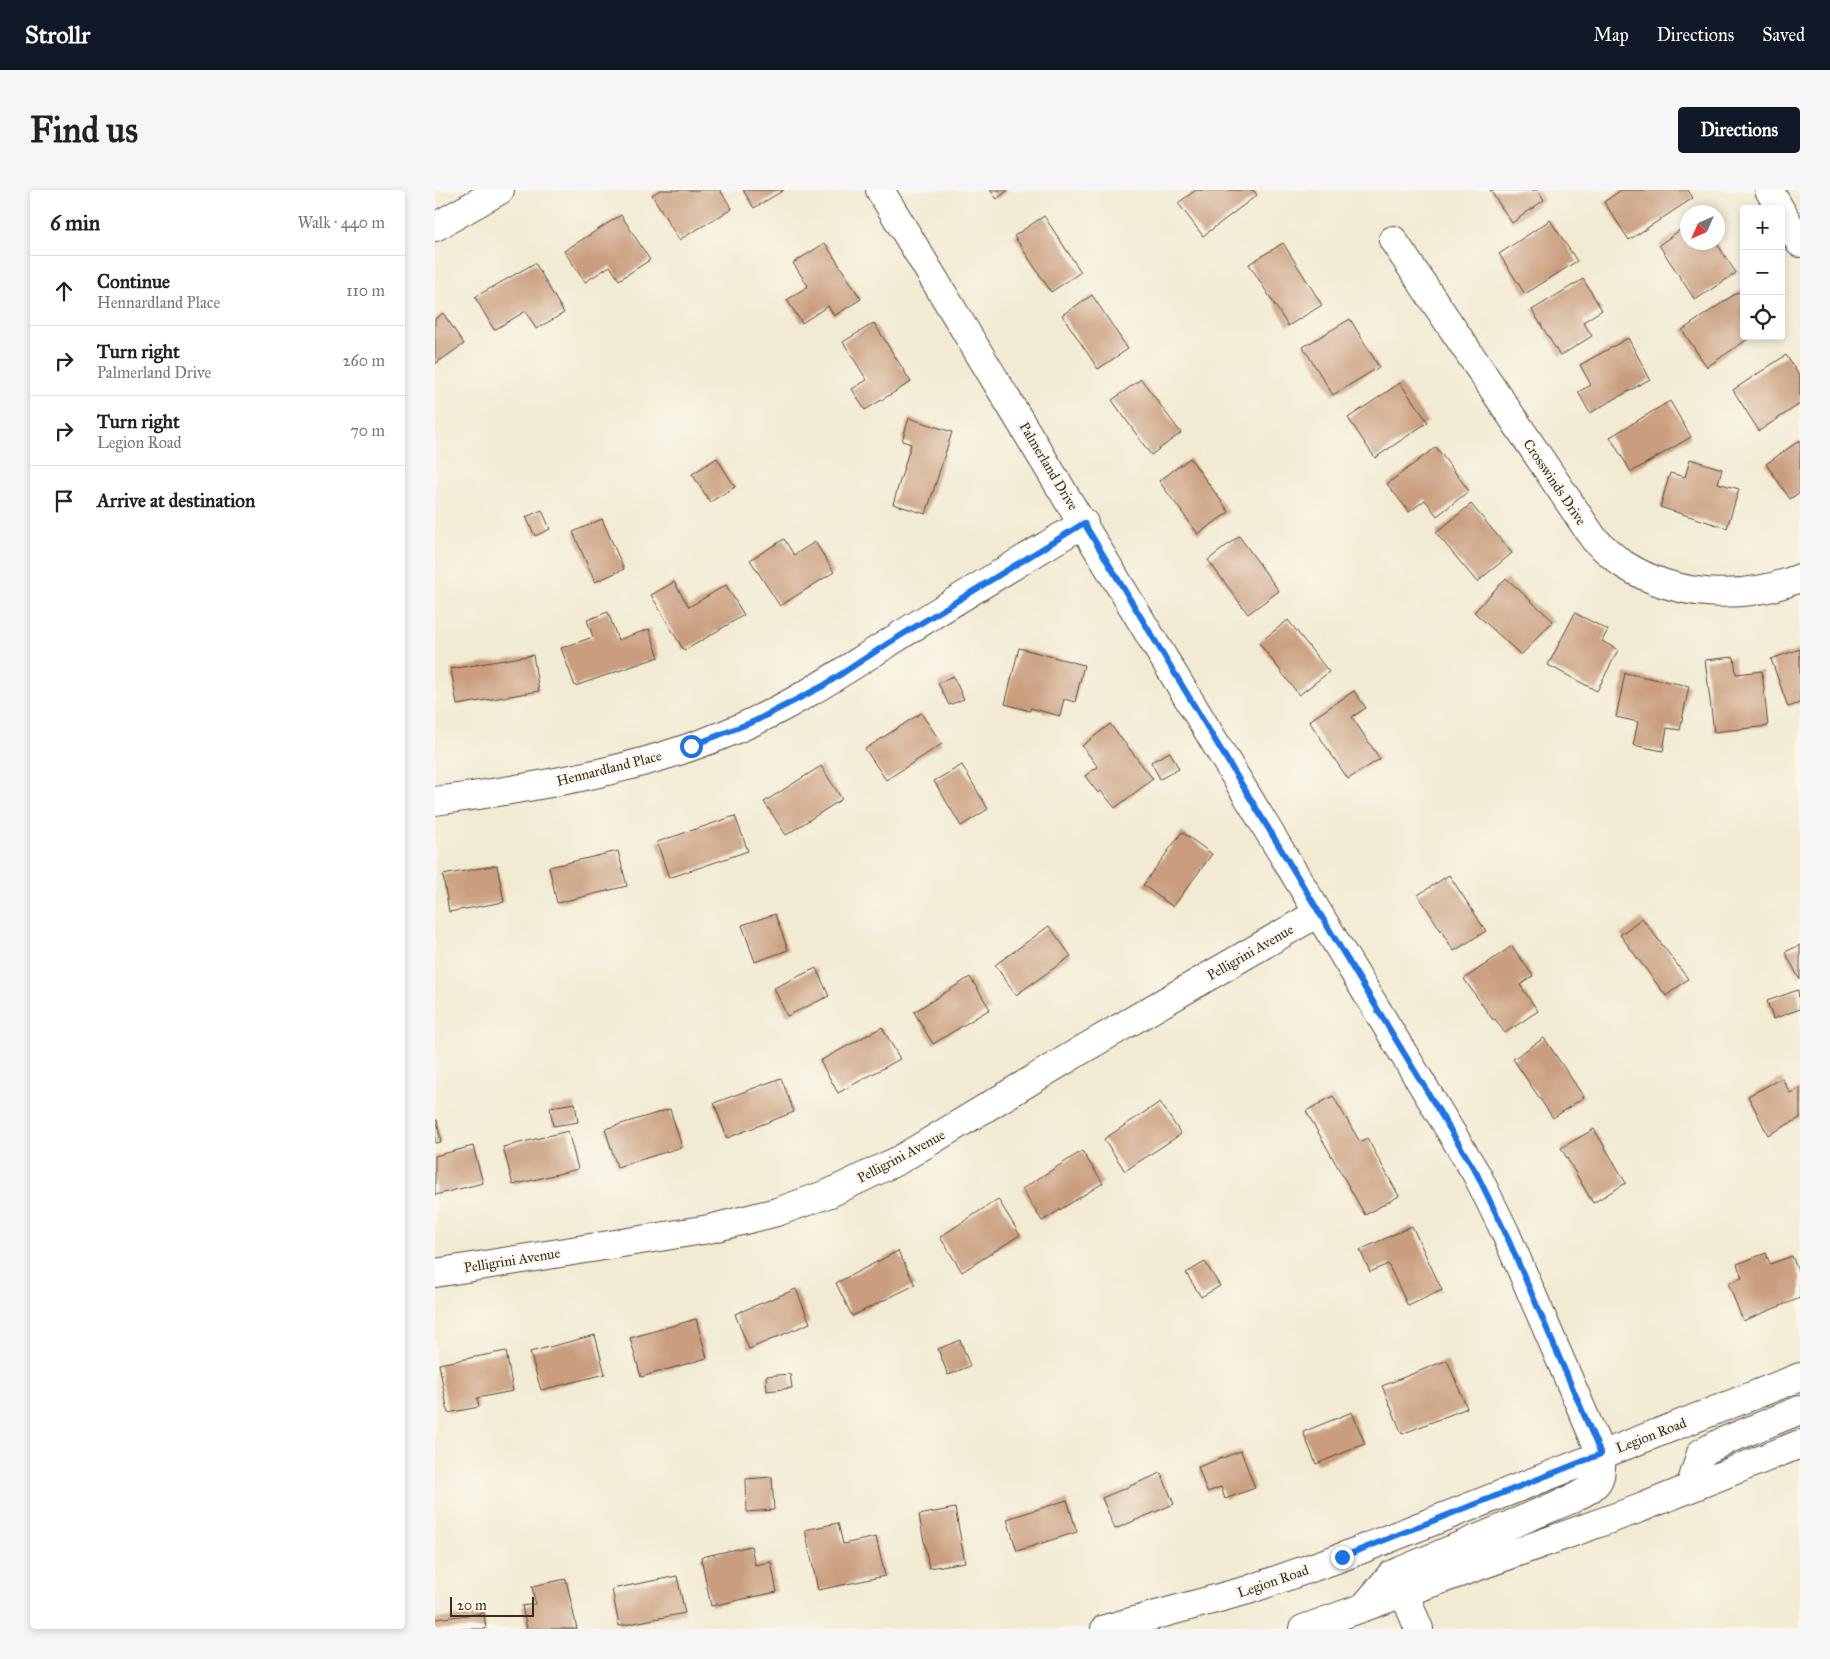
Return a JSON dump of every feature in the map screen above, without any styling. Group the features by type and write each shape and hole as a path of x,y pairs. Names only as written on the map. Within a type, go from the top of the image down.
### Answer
{"street":[{"path":"435,227 500,190"},
{"name":"Palmerland Drive","path":"880,190 1084,523 1477,1174 1505,1232 1601,1454"},
{"path":"1769,190 1777,205"},
{"path":"1785,218 1800,243"},
{"name":"Crosswinds Drive","path":"1393,240 1594,539 1623,564 1651,578 1681,589 1719,594 1757,591 1800,578"},
{"name":"Hennardland Place","path":"435,800 506,792 618,768 691,746 755,721 823,686 887,644 1084,523"},
{"name":"Pelligrini Avenue","path":"435,1273 709,1229 777,1212 830,1193 899,1160 1085,1048 1318,913"},
{"name":"Legion Road","path":"1105,1629 1248,1590 1342,1557 1800,1377"},
{"path":"1690,1488 1701,1453 1722,1442 1800,1410"},
{"path":"1303,1629 1690,1488 1800,1444"},
{"path":"1364,1607 1391,1576 1574,1498 1595,1486 1602,1474 1601,1454"},
{"path":"1404,1593 1419,1629"}],"building":[{"path":"660,190 720,190 732,209 679,240 652,195"},
{"path":"743,190 784,190 754,208"},
{"path":"990,190 1008,190 997,199"},
{"path":"1196,190 1253,190 1257,195 1203,236 1178,203"},
{"path":"1490,190 1538,190 1544,200 1512,223"},
{"path":"1621,190 1688,190 1693,198 1629,240 1604,202"},
{"path":"621,215 650,260 619,280 610,266 585,282 564,251"},
{"path":"1044,216 1081,272 1051,292 1014,236"},
{"path":"1550,220 1577,261 1525,294 1499,254"},
{"path":"1680,230 1680,250 1721,250 1736,273 1695,300 1659,245"},
{"path":"825,243 861,299 834,316 828,306 802,323 787,300 808,286 793,263"},
{"path":"1283,243 1322,305 1288,326 1249,264"},
{"path":"535,263 564,313 536,329 526,311 494,330 475,297"},
{"path":"1583,279 1602,310 1583,322 1592,336 1560,356 1532,310"},
{"path":"1740,291 1740,340 1746,340 1707,367 1682,330"},
{"path":"1092,295 1128,349 1098,369 1062,315"},
{"path":"443,313 464,344 435,364 435,319"},
{"path":"1350,319 1379,367 1333,395 1303,347"},
{"path":"874,323 911,382 865,410 852,389 867,380 843,342"},
{"path":"1628,338 1650,379 1590,413 1578,392 1591,385 1580,365"},
{"path":"1786,355 1800,377 1800,404 1759,431 1733,390"},
{"path":"1141,379 1181,433 1151,455 1112,400"},
{"path":"1400,383 1428,422 1375,458 1348,418"},
{"path":"1670,401 1691,437 1631,472 1610,437"},
{"path":"909,418 952,432 926,514 893,504 911,444 902,441"},
{"path":"1800,440 1800,492 1790,499 1766,464"},
{"path":"1436,447 1469,491 1437,516 1425,500 1409,512 1387,484"},
{"path":"717,458 735,487 710,502 692,474"},
{"path":"1190,458 1229,512 1198,534 1159,481"},
{"path":"1690,459 1722,469 1718,483 1739,489 1727,528 1660,507 1670,473 1685,477"},
{"path":"1471,504 1512,553 1477,582 1436,533"},
{"path":"542,510 550,529 535,536 526,517"},
{"path":"602,519 624,569 595,582 573,532"},
{"path":"1239,536 1279,591 1248,614 1208,560"},
{"path":"784,539 794,555 815,542 834,572 780,606 750,560"},
{"path":"1506,578 1553,621 1521,655 1474,612"},
{"path":"674,582 689,607 726,585 744,615 684,651 651,595"},
{"path":"608,612 618,640 649,629 659,657 575,686 561,648 593,637 587,620"},
{"path":"1575,613 1608,630 1602,641 1618,650 1597,691 1548,665"},
{"path":"1288,620 1329,672 1299,695 1259,643"},
{"path":"1019,648 1084,665 1075,702 1064,699 1060,716 1030,708 1030,711 1005,704"},
{"path":"1800,649 1800,703 1788,707 1771,659"},
{"path":"533,655 539,691 457,705 451,669"},
{"path":"1734,657 1736,674 1762,671 1768,726 1714,732 1705,660"},
{"path":"1625,673 1689,686 1680,730 1667,728 1663,751 1633,745 1638,722 1616,717"},
{"path":"953,676 964,699 949,705 938,683"},
{"path":"1354,691 1366,708 1352,717 1380,759 1348,779 1309,721"},
{"path":"921,713 942,744 886,780 865,749"},
{"path":"1110,724 1153,779 1115,808 1101,791 1098,793 1085,776 1098,767 1082,746"},
{"path":"1170,752 1179,769 1160,779 1151,762"},
{"path":"962,765 988,809 961,826 934,781"},
{"path":"821,766 842,799 786,835 764,802"},
{"path":"735,816 748,851 669,878 657,842"},
{"path":"1182,832 1212,854 1173,907 1143,885"},
{"path":"618,851 627,886 557,903 549,867"},
{"path":"497,865 504,902 449,912 443,875"},
{"path":"1449,875 1486,931 1454,951 1418,895"},
{"path":"775,914 788,950 755,962 742,925"},
{"path":"1642,918 1688,979 1666,996 1620,935"},
{"path":"1049,926 1071,956 1016,995 995,965"},
{"path":"1800,945 1800,980 1785,952"},
{"path":"1512,946 1533,976 1520,985 1538,1011 1505,1033 1495,1019 1493,1020 1464,979"},
{"path":"816,968 829,996 787,1016 774,988"},
{"path":"970,977 990,1009 933,1044 914,1012"},
{"path":"1798,990 1800,1009 1773,1019 1767,1001"},
{"path":"882,1027 900,1059 838,1093 820,1061"},
{"path":"1544,1038 1584,1097 1553,1118 1513,1059"},
{"path":"781,1078 794,1112 727,1138 714,1103"},
{"path":"1782,1078 1790,1093 1800,1088 1800,1118 1768,1135 1748,1096"},
{"path":"1333,1096 1360,1142 1367,1138 1399,1196 1365,1215 1306,1111"},
{"path":"1160,1102 1181,1134 1125,1171 1104,1139"},
{"path":"575,1103 578,1122 553,1126 550,1107"},
{"path":"670,1109 682,1147 617,1167 605,1129"},
{"path":"435,1120 437,1120 441,1142 435,1143"},
{"path":"1594,1129 1626,1183 1593,1203 1561,1148"},
{"path":"568,1131 578,1169 513,1185 503,1147"},
{"path":"473,1146 483,1183 435,1195 435,1156"},
{"path":"1082,1151 1103,1183 1042,1221 1022,1189"},
{"path":"998,1199 1020,1235 962,1272 940,1237"},
{"path":"1412,1226 1442,1290 1408,1306 1388,1264 1370,1272 1360,1250"},
{"path":"898,1251 915,1285 852,1316 836,1283"},
{"path":"1766,1253 1770,1264 1792,1256 1800,1276 1800,1298 1743,1321 1728,1283 1742,1278 1737,1264"},
{"path":"1205,1262 1220,1286 1201,1297 1186,1273"},
{"path":"796,1289 810,1323 749,1349 735,1314"},
{"path":"696,1319 707,1358 641,1377 630,1338"},
{"path":"595,1335 605,1374 541,1390 530,1352"},
{"path":"960,1340 970,1366 948,1375 938,1349"},
{"path":"506,1351 513,1391 477,1398 479,1407 448,1413 439,1364"},
{"path":"1447,1360 1467,1408 1402,1434 1382,1386"},
{"path":"790,1374 792,1388 767,1391 766,1376"},
{"path":"1352,1412 1365,1444 1316,1464 1303,1432"},
{"path":"1241,1451 1255,1488 1225,1499 1221,1487 1207,1492 1198,1467"},
{"path":"1161,1473 1174,1504 1115,1529 1102,1498"},
{"path":"772,1477 774,1510 747,1512 746,1479"},
{"path":"1067,1500 1077,1532 1017,1551 1007,1519"},
{"path":"955,1508 965,1562 929,1568 919,1515"},
{"path":"838,1523 843,1544 876,1537 885,1576 818,1590 805,1530"},
{"path":"751,1546 755,1565 771,1562 777,1592 711,1606 701,1557"},
{"path":"677,1576 685,1613 619,1626 612,1589"},
{"path":"566,1579 577,1629 527,1629 522,1606 535,1604 532,1586"},
{"path":"484,1613 486,1629 435,1629 435,1619"}],"route":[{"path":"691,746 755,721 823,686 887,644 1084,523 1477,1174 1505,1232 1601,1454 1342,1557"}]}
